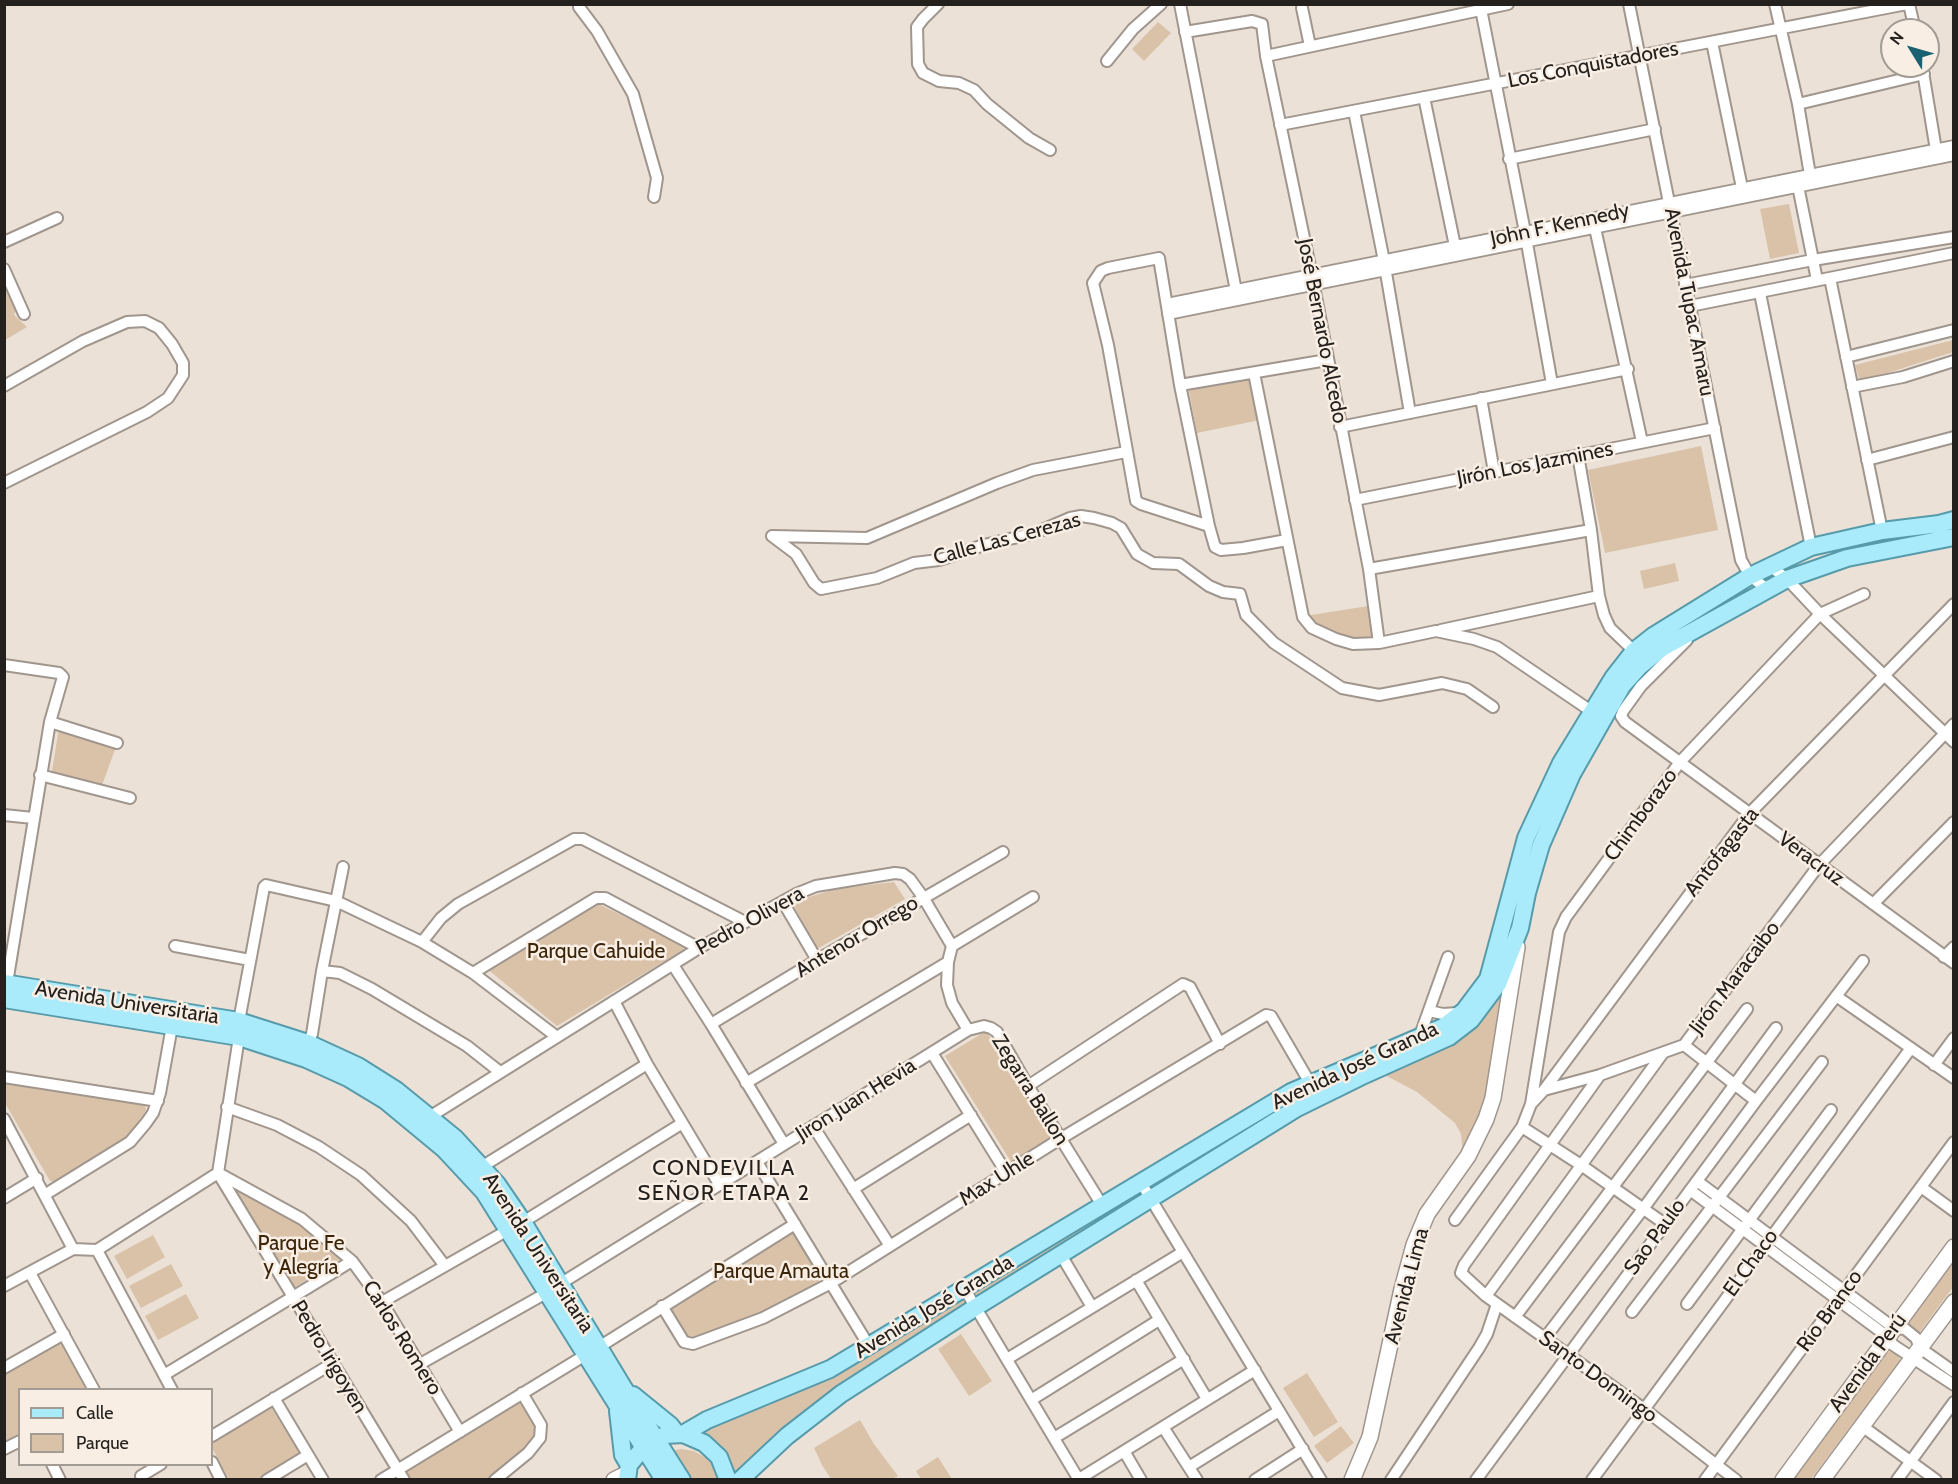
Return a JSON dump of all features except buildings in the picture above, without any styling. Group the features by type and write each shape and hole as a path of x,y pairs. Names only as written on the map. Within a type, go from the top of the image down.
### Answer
{"main road":[{"name":"Avenida José Granda","path":"650,1443 680,1434 707,1420 828,1370 1291,1092 1443,1027 1464,1011 1488,979 1526,838 1561,763 1591,711 1635,651 1653,636 1750,576 1811,547 1882,531 1939,524 1953,520"},
{"name":"Avenida José Granda","path":"740,1479 787,1436 842,1394 976,1307 1297,1108 1449,1037 1471,1020 1498,984 1520,928 1541,845 1572,774 1622,686 1640,666 1662,648 1787,579 1846,558 1953,537"},
{"name":"Avenida Lima","path":"1352,1479 1370,1437 1402,1289 1414,1245 1427,1214 1468,1156 1486,1119 1492,1098 1520,928"},
{"name":"Avenida Universitaria","path":"5,988 172,1026 239,1029 348,1078 386,1101 444,1149 516,1226"},
{"name":"Avenida Universitaria","path":"5,988 308,1043 358,1066 431,1116 483,1166 516,1226 593,1351 623,1388 650,1443 664,1479"},
{"name":"Avenida Perú","path":"1783,1479 1953,1247"},
{"name":"Avenida Perú","path":"1822,1479 1953,1302"},
{"name":"Avenida Universitaria","path":"593,1351 617,1404 682,1479"},
{"path":"623,1388 680,1434 704,1443 719,1457 728,1479"},
{"path":"617,1404 624,1475"},
{"path":"624,1475 650,1443"}],"street":[{"path":"938,4 917,27 918,64 923,73 939,81 959,83 974,90 987,104 1029,138 1050,150"},
{"path":"1107,61 1133,29 1161,4"},
{"path":"1180,4 1237,296"},
{"path":"1266,56 1480,7 1508,4"},
{"name":"Avenida Tupac Amaru","path":"1629,4 1741,560 1750,576"},
{"path":"1774,4 1798,104 1810,175"},
{"name":"Los Conquistadores","path":"1280,125 1908,4"},
{"path":"579,7 600,37 633,94 657,178 654,196"},
{"path":"1480,7 1526,237 1552,384"},
{"path":"1302,8 1310,46"},
{"name":"José Bernardo Alcedo","path":"1185,32 1258,21 1262,24 1266,56 1313,281 1369,570 1379,643"},
{"path":"1712,42 1742,188"},
{"path":"1798,104 1894,78"},
{"path":"1924,78 1936,150"},
{"path":"1424,98 1455,246"},
{"path":"1354,111 1410,413"},
{"path":"1509,159 1655,129"},
{"name":"John F. Kennedy","path":"1384,266 1455,246 1595,228 1742,188 1797,182 1810,175 1953,146"},
{"name":"John F. Kennedy","path":"1168,309 1797,182 1953,155"},
{"path":"1797,182 1817,280"},
{"path":"4,242 57,218"},
{"path":"1595,228 1628,369 1642,442"},
{"path":"1685,285 1813,260 1953,237"},
{"path":"1924,242 1928,259"},
{"path":"1690,306 1953,253"},
{"path":"1209,525 1137,501 1126,452 1108,345 1093,283 1101,271 1108,268 1158,258 1180,385 1215,547 1221,550 1287,540"},
{"path":"4,269 24,315"},
{"path":"1830,278 1882,531"},
{"path":"1760,293 1811,547"},
{"path":"4,386 83,341 127,322 145,321 159,328 183,363 183,375 168,398 147,412 4,483"},
{"path":"1846,357 1953,330"},
{"path":"1180,385 1327,360"},
{"path":"1852,387 1903,377 1953,361"},
{"path":"1341,427 1628,369"},
{"path":"1254,373 1303,617 1312,628 1353,644 1379,643 1599,596"},
{"path":"1481,398 1494,472"},
{"name":"Jirón Los Jazmines","path":"1355,500 1715,428"},
{"path":"1867,459 1953,437"},
{"name":"Calle Las Cerezas","path":"1126,452 1033,470 989,486 867,538 772,536 796,554 814,583 821,589 876,578 914,563 939,560 984,545 1035,533 1070,518 1081,516 1112,523 1121,528 1137,554 1153,563 1179,564 1209,586 1223,592 1240,594 1246,615 1274,643 1342,688 1379,695 1442,683 1467,689 1493,706"},
{"path":"1578,455 1591,530 1599,596 1604,615 1610,628 1635,651"},
{"path":"1369,570 1591,530"},
{"path":"1770,566 1787,579 1820,614 1953,742"},
{"path":"1750,576 1767,589"},
{"name":"Chimborazo","path":"1531,1104 1562,924 1680,762 1820,614 1864,594"},
{"name":"Antofagasta","path":"1455,1220 1522,1127 1531,1104 1544,1090 1749,814 1953,604"},
{"name":"Veracruz","path":"1700,627 1641,686 1621,716 1625,722 1949,960"},
{"path":"1436,631 1474,639 1497,647 1591,711"},
{"path":"4,665 59,673 63,677 50,722 40,775 5,988"},
{"path":"50,722 117,743"},
{"name":"Jirón Maracaibo","path":"1544,1090 1600,1075 1684,1045 1819,865 1953,724"},
{"path":"40,775 130,798"},
{"path":"4,814 33,818"},
{"path":"1873,904 1953,822"},
{"path":"422,942 441,918 458,904 574,839 584,839 745,922"},
{"name":"Antenor Orrego","path":"711,1024 923,897 1003,852"},
{"path":"308,1043 312,1035 343,867"},
{"name":"Pedro Olivera","path":"431,1116 699,948 816,886 895,873 903,874 910,879 923,897"},
{"path":"4,1286 73,1248 97,1250 218,1173 250,960 266,885 336,901 422,942 473,973 557,1037"},
{"path":"923,897 952,946 1033,897"},
{"path":"473,973 596,898 605,898 699,948"},
{"path":"783,902 817,960"},
{"path":"175,946 250,960"},
{"name":"Zegarra Ballon","path":"952,946 946,985 952,1003 968,1030 984,1026 997,1032 1102,1205"},
{"path":"1949,960 1953,947"},
{"path":"1419,1038 1448,957"},
{"path":"746,1083 948,962"},
{"name":"Sao Paulo","path":"1476,1479 1756,1101 1863,962"},
{"path":"673,965 784,1144"},
{"path":"322,971 340,974 372,989 467,1046 500,1072"},
{"path":"1028,1086 1183,984 1190,987 1220,1044"},
{"path":"1836,996 1953,1078"},
{"path":"614,1001 647,1065 719,1184"},
{"path":"1515,1317 1747,1009"},
{"path":"1429,1011 1448,1014 1464,1011"},
{"name":"Max Uhle","path":"662,1306 684,1342 693,1344 763,1318 831,1283 1060,1139 1263,1016 1271,1016 1310,1083"},
{"path":"46,1194 130,1142 146,1123 158,1101 172,1026"},
{"path":"1545,1338 1776,1028"},
{"name":"Jiron Juan Hevia","path":"420,1364 554,1288 968,1030"},
{"path":"1934,1065 1953,1038"},
{"path":"1684,1045 1756,1101"},
{"name":"El Chaco","path":"1592,1479 1911,1048"},
{"path":"932,1053 1007,1174"},
{"path":"1486,1296 1663,1053"},
{"path":"1632,1312 1822,1062"},
{"path":"483,1166 647,1065"},
{"path":"1551,1145 1600,1075"},
{"path":"4,1077 158,1101"},
{"path":"227,1107 277,1125 319,1147 361,1175 411,1221 445,1266"},
{"path":"1687,1304 1831,1110"},
{"path":"853,1190 971,1115"},
{"path":"4,1119 73,1248"},
{"path":"382,1302 516,1226 681,1124"},
{"path":"813,1126 890,1246"},
{"path":"1522,1127 1665,1224"},
{"name":"Río Branco","path":"1705,1479 1953,1142"},
{"name":"Santo Domingo","path":"1551,1145 1464,1265 1461,1273 1486,1296 1644,1409 1736,1479"},
{"path":"757,1162 869,1347"},
{"name":"Carlos Romero","path":"218,1173 302,1219 352,1261 382,1302 459,1432"},
{"name":"Pedro Irigoyen","path":"218,1173 404,1479"},
{"path":"4,1198 37,1178"},
{"path":"1697,1180 1749,1220 1768,1241 1891,1332 1893,1345 1916,1352 1953,1372"},
{"path":"1140,1181 1255,1370 1268,1387 1279,1411 1321,1479"},
{"path":"1921,1187 1953,1211"},
{"path":"1690,1190 1742,1229 1768,1241"},
{"path":"381,1479 593,1351 795,1224"},
{"path":"97,1250 171,1388"},
{"path":"1007,1359 1183,1252"},
{"path":"1061,1255 1092,1307"},
{"path":"164,1375 352,1261"},
{"path":"30,1273 93,1388"},
{"path":"1136,1280 1207,1399"},
{"path":"964,1288 1079,1479 1255,1370"},
{"path":"1391,1479 1479,1348 1497,1304"},
{"path":"1031,1400 1159,1320"},
{"path":"1891,1332 1905,1329 1916,1338 1916,1352 1953,1385"},
{"path":"4,1368 64,1334"},
{"path":"1054,1438 1184,1359"},
{"path":"213,1435 333,1363"},
{"path":"495,1479 528,1453 540,1438 541,1425 522,1393"},
{"path":"274,1398 323,1479"},
{"path":"1897,1479 1953,1402"},
{"path":"1189,1467 1279,1411"},
{"path":"1862,1426 1936,1479"},
{"path":"1163,1427 1197,1479"},
{"path":"4,1449 18,1442"},
{"path":"1255,1479 1303,1449"},
{"path":"1124,1451 1141,1479"},
{"path":"267,1479 308,1455"},
{"path":"213,1464 221,1479"},
{"path":"142,1478 158,1466"}],"green space":[{"path":"1158,22 1171,33 1144,61 1132,49"},
{"path":"1789,204 1799,253 1770,259 1760,209"},
{"path":"4,275 18,303 14,315 27,327 5,340"},
{"path":"1953,340 1953,352 1860,382 1855,365"},
{"path":"1250,375 1260,420 1197,433 1188,386"},
{"path":"1701,446 1718,530 1605,553 1588,470"},
{"path":"1675,563 1679,581 1644,589 1640,571"},
{"path":"1368,606 1373,641 1343,638 1305,616"},
{"path":"59,728 116,747 101,788 51,777"},
{"path":"894,882 905,899 817,949 792,902 836,889"},
{"name":"Parque Cahuide","path":"594,902 688,947 557,1026 486,968"},
{"path":"1504,980 1492,1090 1463,1153 1461,1134 1455,1123 1417,1092 1381,1073"},
{"path":"986,1031 1054,1140 1013,1165 945,1056"},
{"path":"4,1082 145,1105 146,1110 130,1135 55,1182 50,1181 5,1103"},
{"path":"1234,1135 1237,1140 1075,1243 735,1475 694,1431 829,1375"},
{"name":"Parque Fe y Alegría","path":"234,1192 245,1192 290,1216 342,1258 295,1287 292,1286"},
{"name":"Parque Amauta","path":"792,1232 822,1281 756,1314 687,1339 668,1308"},
{"path":"153,1235 165,1257 127,1279 114,1256"},
{"path":"1953,1260 1953,1287 1919,1333 1914,1332 1908,1324"},
{"path":"171,1264 183,1286 141,1308 129,1286"},
{"path":"186,1294 199,1318 158,1340 145,1316"},
{"path":"961,1334 992,1381 969,1396 938,1349"},
{"path":"57,1342 63,1344 87,1388 18,1388 18,1436 5,1443 5,1373"},
{"path":"1893,1351 1899,1356 1900,1361 1811,1479 1792,1480 1888,1352"},
{"path":"1307,1373 1338,1422 1314,1437 1283,1388"},
{"path":"517,1398 539,1433 536,1440 487,1479 409,1479 403,1469"},
{"path":"271,1407 300,1454 260,1479 229,1479 213,1450 213,1441"},
{"path":"860,1420 874,1444 898,1476 892,1479 831,1479 814,1448"},
{"path":"1341,1426 1354,1443 1327,1463 1314,1446"},
{"path":"681,1449 694,1451 706,1458 715,1468 719,1479 688,1479 671,1451"},
{"path":"938,1457 952,1479 921,1479 916,1471"}],"district":[{"name":"CONDEVILLA SEÑOR ETAPA 2","path":"724,1182"}]}
